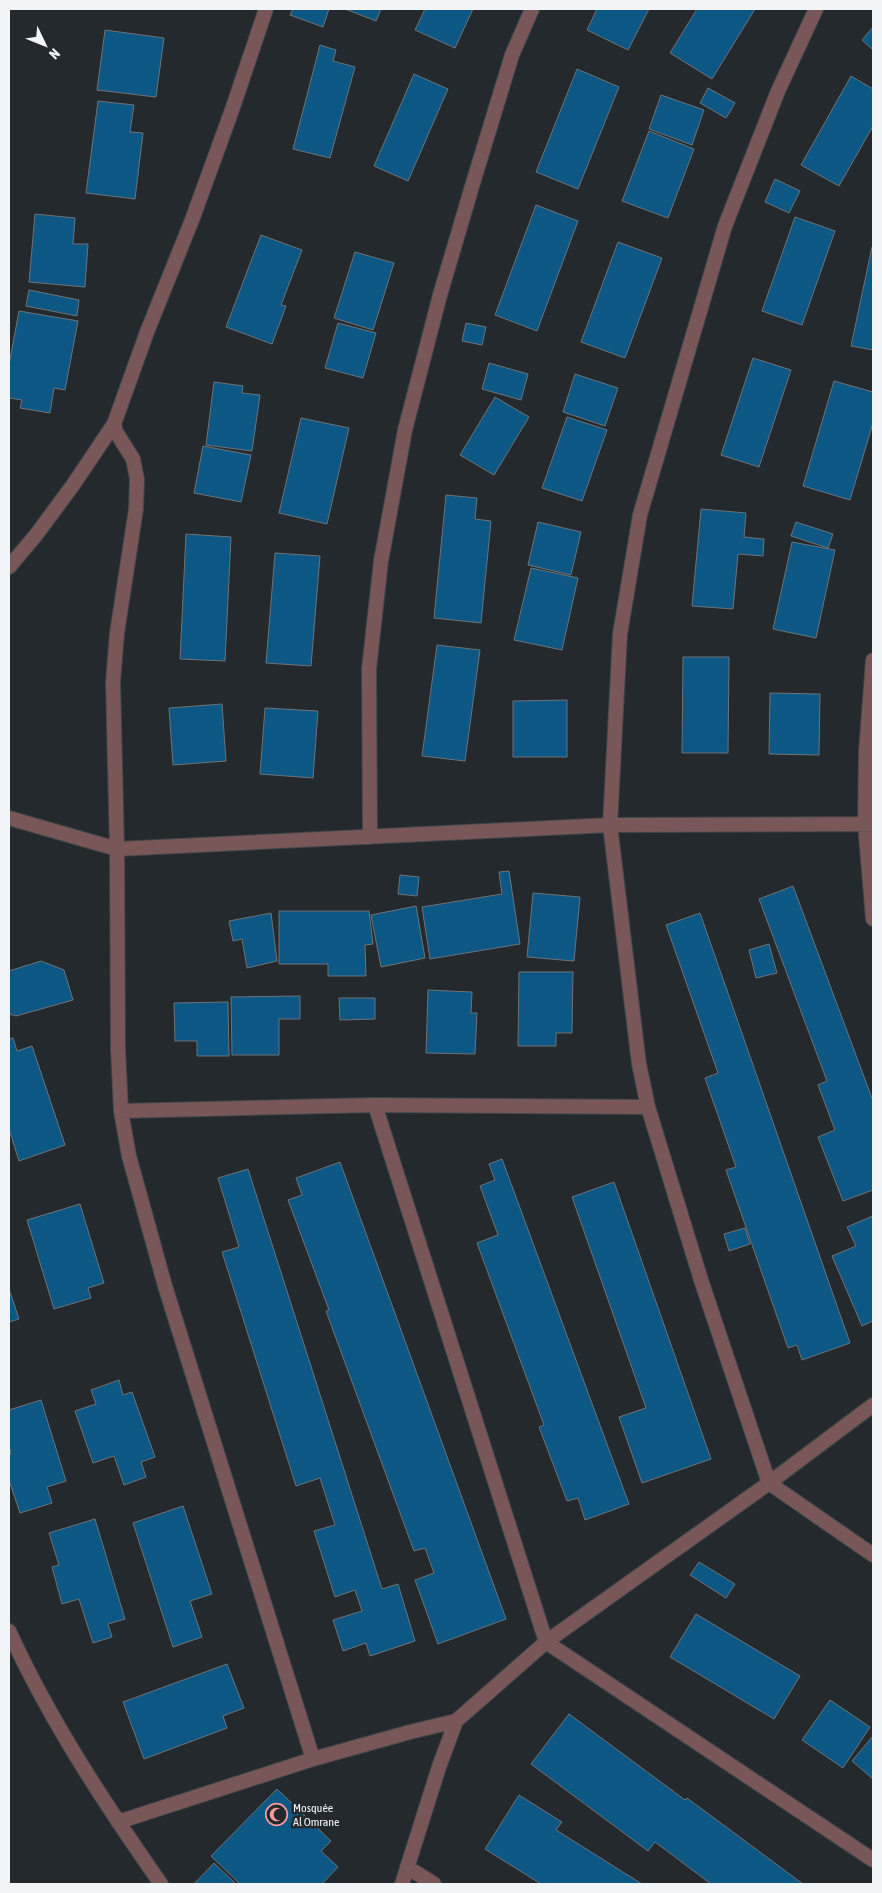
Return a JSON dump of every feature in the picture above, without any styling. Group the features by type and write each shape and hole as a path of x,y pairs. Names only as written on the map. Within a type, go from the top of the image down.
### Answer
{"street":[{"path":"9,567 36,535 73,485 114,424 232,110 266,9"},
{"path":"370,837 369,669 380,560 405,430 440,295 473,182 512,55 532,9"},
{"path":"816,9 778,90 725,226 640,515 620,634 610,825 639,1064 648,1107 700,1280 769,1483 873,1555"},
{"path":"114,424 116,432 132,459 137,478 136,509 118,633 113,682 117,849 118,1048 121,1111 129,1156 165,1286 313,1759"},
{"path":"873,660 866,752 873,919"},
{"path":"9,818 117,849 610,825 869,824"},
{"path":"121,1111 375,1105 648,1107"},
{"path":"375,1105 546,1642 873,1860"},
{"path":"118,1822 313,1759 456,1721 546,1642 769,1483 873,1405"},
{"path":"9,1631 56,1721 118,1822 161,1884"},
{"path":"402,1884 439,1767 456,1721"},
{"path":"407,1867 434,1884"}],"building":[{"path":"293,9 329,9 323,27 290,15"},
{"path":"345,9 381,9 376,21"},
{"path":"425,9 473,9 455,48 415,30"},
{"path":"597,9 649,9 628,50 587,30"},
{"path":"697,9 755,9 712,79 670,53"},
{"path":"873,27 873,50 862,40"},
{"path":"105,30 164,38 156,97 97,90"},
{"path":"320,45 336,50 333,61 355,67 330,158 293,149"},
{"path":"577,69 619,87 578,189 536,172"},
{"path":"414,74 448,89 408,181 374,166"},
{"path":"851,76 873,89 873,126 839,186 801,165"},
{"path":"708,88 735,103 726,118 700,103"},
{"path":"661,95 704,110 692,145 649,129"},
{"path":"98,101 134,105 130,132 143,133 135,199 86,193"},
{"path":"649,131 694,149 668,218 622,201"},
{"path":"775,179 800,191 789,213 765,202"},
{"path":"536,205 578,221 537,331 495,315"},
{"path":"35,214 75,218 73,244 88,244 85,287 29,282"},
{"path":"795,217 835,231 802,325 762,311"},
{"path":"261,235 302,250 281,305 286,306 272,344 226,327"},
{"path":"618,242 662,258 625,358 581,342"},
{"path":"873,247 873,350 851,346"},
{"path":"355,252 394,263 373,330 334,318"},
{"path":"29,290 79,300 77,316 26,306"},
{"path":"19,311 78,321 65,390 54,388 50,413 20,408 22,400 9,398 9,365"},
{"path":"338,323 376,333 363,378 325,368"},
{"path":"466,323 486,327 482,345 462,341"},
{"path":"753,358 791,370 759,467 721,455"},
{"path":"489,363 528,374 521,400 482,389"},
{"path":"575,374 618,388 605,426 563,412"},
{"path":"834,381 873,392 873,423 850,500 803,486"},
{"path":"214,382 243,386 242,393 260,395 252,451 206,445"},
{"path":"495,397 529,417 494,475 460,455"},
{"path":"567,417 607,430 582,501 542,488"},
{"path":"301,418 349,428 327,524 279,513"},
{"path":"203,446 251,455 241,502 194,493"},
{"path":"446,495 477,498 475,519 491,521 481,623 434,618"},
{"path":"701,509 746,513 744,537 764,539 763,556 738,554 733,609 692,606"},
{"path":"538,522 581,532 571,575 528,565"},
{"path":"796,522 833,534 828,548 791,536"},
{"path":"186,534 231,537 225,661 180,659"},
{"path":"792,542 835,550 816,638 773,629"},
{"path":"275,553 320,556 311,666 266,663"},
{"path":"531,568 578,578 562,650 514,640"},
{"path":"437,645 480,650 465,761 422,756"},
{"path":"683,657 729,657 728,753 682,753"},
{"path":"770,693 820,694 819,755 769,754"},
{"path":"567,700 567,757 513,757 513,701"},
{"path":"222,704 226,761 173,765 169,708"},
{"path":"265,708 318,711 313,778 260,774"},
{"path":"509,871 520,944 430,959 422,907 502,894 499,872"},
{"path":"400,875 419,877 417,896 398,894"},
{"path":"793,886 873,1101 873,1190 843,1201 818,1137 835,1130 818,1085 827,1081 759,899"},
{"path":"533,893 580,897 574,961 527,957"},
{"path":"416,906 425,958 381,967 371,915"},
{"path":"279,911 369,911 373,944 365,945 366,976 328,976 328,964 279,964"},
{"path":"271,913 277,961 247,968 242,939 233,941 229,921"},
{"path":"700,913 850,1343 802,1360 797,1345 788,1348 726,1170 736,1167 705,1078 718,1073 666,925"},
{"path":"769,944 777,973 756,978 749,950"},
{"path":"41,961 64,970 73,1000 16,1016 9,1014 9,971"},
{"path":"519,972 573,972 572,1033 556,1033 556,1046 518,1046"},
{"path":"428,990 472,992 471,1013 477,1013 475,1054 426,1053"},
{"path":"300,996 300,1019 279,1019 279,1055 232,1055 231,997"},
{"path":"339,998 375,998 375,1019 340,1020"},
{"path":"228,1002 229,1056 197,1056 197,1041 175,1041 174,1003"},
{"path":"13,1038 17,1051 32,1046 65,1145 19,1161 9,1129 9,1039"},
{"path":"502,1159 629,1504 585,1520 578,1498 567,1501 539,1427 544,1425 477,1243 498,1235 480,1186 495,1180 489,1164"},
{"path":"340,1162 506,1619 438,1644 415,1580 434,1573 425,1548 414,1551 326,1311 329,1310 288,1200 302,1195 296,1178"},
{"path":"248,1169 382,1589 398,1584 415,1641 370,1656 366,1643 343,1651 333,1620 362,1611 355,1590 335,1597 314,1531 335,1525 320,1478 296,1486 222,1252 239,1247 218,1178"},
{"path":"614,1182 711,1459 642,1483 619,1417 646,1408 572,1197"},
{"path":"80,1204 104,1283 88,1288 91,1298 54,1309 27,1220"},
{"path":"873,1216 873,1321 862,1326 832,1256 856,1246 847,1227"},
{"path":"745,1228 750,1244 729,1251 724,1234"},
{"path":"9,1289 19,1319 9,1322"},
{"path":"119,1380 123,1395 132,1392 155,1457 141,1462 146,1477 124,1485 114,1456 93,1463 75,1411 96,1404 91,1390"},
{"path":"41,1400 66,1481 47,1487 52,1503 20,1513 9,1480 9,1454 11,1454 9,1446 9,1410"},
{"path":"183,1506 212,1594 190,1601 202,1637 173,1647 133,1523"},
{"path":"95,1519 125,1619 108,1624 112,1637 93,1643 79,1599 62,1604 52,1567 59,1565 49,1533"},
{"path":"699,1562 735,1584 726,1598 690,1575"},
{"path":"696,1614 800,1676 774,1719 670,1657"},
{"path":"227,1664 244,1708 223,1716 227,1728 144,1759 123,1702"},
{"path":"830,1700 870,1727 843,1768 802,1740"},
{"path":"569,1714 803,1884 711,1884 655,1842 648,1851 531,1764"},
{"path":"873,1736 873,1779 852,1761"},
{"name":"Mosquée Al Omrane","path":"277,1789 331,1841 321,1851 338,1867 322,1884 240,1884 211,1856"},
{"path":"519,1795 562,1822 556,1830 642,1884 541,1884 485,1849"},
{"path":"214,1863 236,1884 194,1884"}],"place":[{"name":"Mosquée Al Omrane","path":"277,1815"}]}
